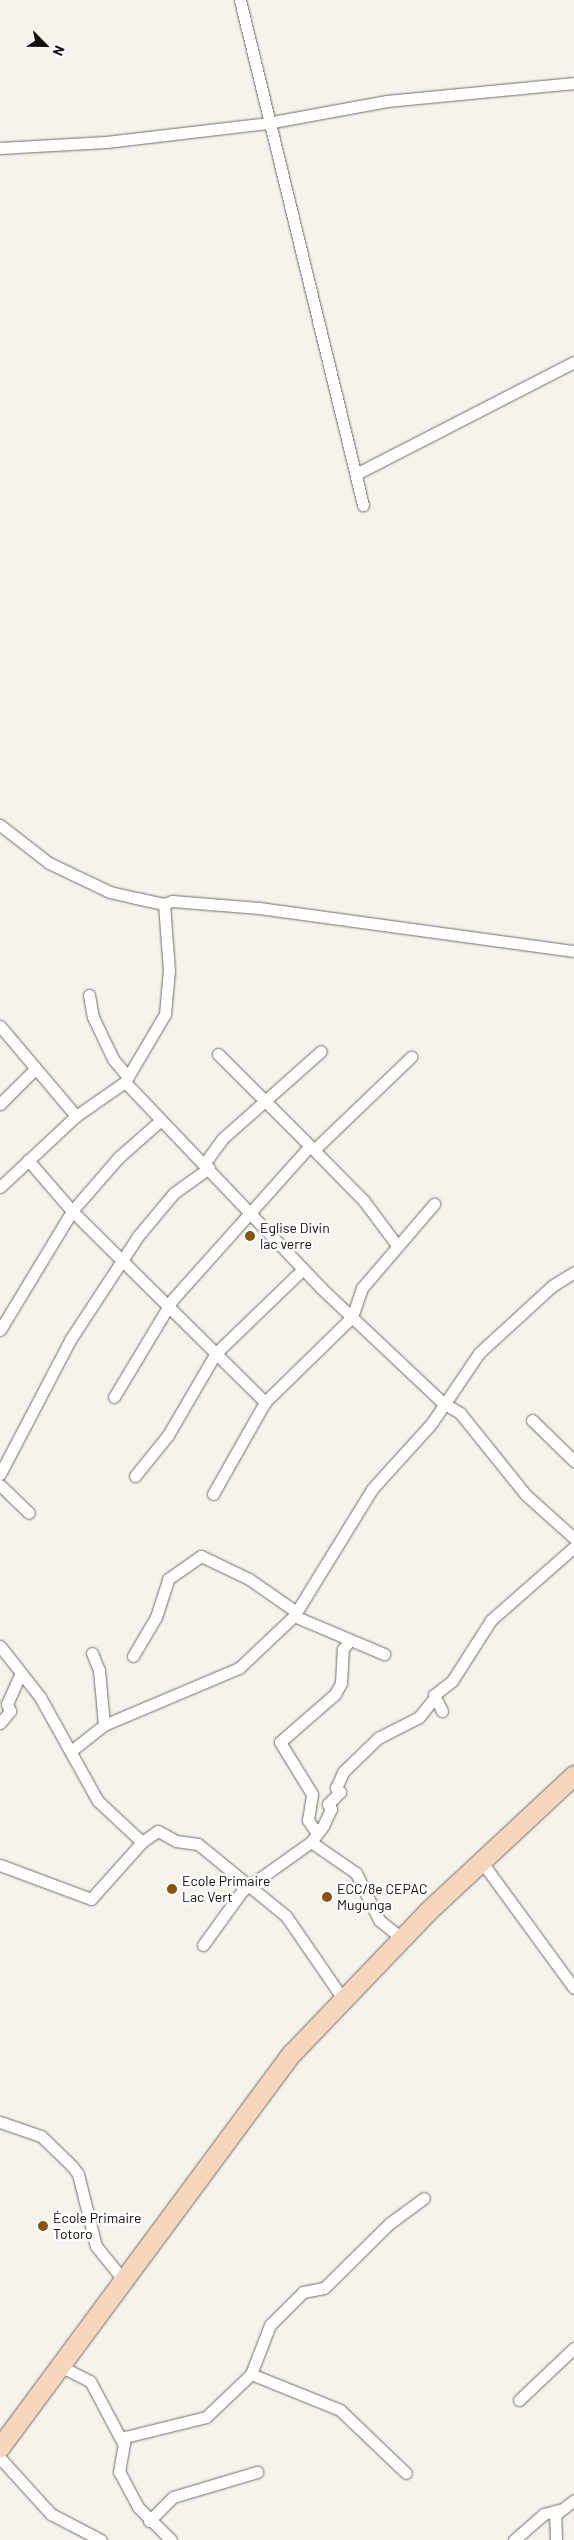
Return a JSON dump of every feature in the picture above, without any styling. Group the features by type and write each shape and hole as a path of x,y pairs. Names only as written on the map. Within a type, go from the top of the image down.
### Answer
{"highway":[{"path":"0,2447 62,2367 224,2147 240,2117 344,1999 401,1938 481,1860 574,1776"}],"street":[{"path":"243,1 267,123 363,505"},
{"path":"0,148 106,142 267,123 387,101 574,83"},
{"path":"356,474 574,362"},
{"path":"0,825 20,845 84,881 164,904 172,901 259,908 574,951"},
{"path":"0,1187 76,1116 126,1079 165,1014 169,970 164,904"},
{"path":"89,995 93,1017 113,1059 126,1079 160,1121 207,1166 248,1212 352,1317 444,1403 460,1413 526,1495 574,1538"},
{"path":"0,1026 34,1070 76,1116"},
{"path":"0,1474 70,1340 123,1259 174,1192 207,1166 222,1139 321,1051"},
{"path":"218,1054 313,1147 396,1244"},
{"path":"114,1397 168,1306 248,1212 313,1147 411,1058"},
{"path":"0,1104 34,1070"},
{"path":"0,1330 72,1211 119,1157 160,1121"},
{"path":"28,1160 72,1211 123,1259 265,1402"},
{"path":"213,1494 265,1402 352,1317 362,1288 396,1244 434,1204"},
{"path":"135,1476 168,1435 216,1354 303,1269"},
{"path":"71,1751 104,1725 239,1668 294,1614 372,1489 444,1403 479,1353 552,1286 574,1272"},
{"path":"532,1420 574,1461"},
{"path":"0,1485 28,1513"},
{"path":"203,1945 242,1891 252,1888 272,1867 314,1837 331,1809 328,1804 340,1792 336,1788 343,1772 378,1738 420,1717 452,1681 502,1608 574,1547"},
{"path":"133,1656 156,1617 168,1579 201,1556 249,1579 294,1614 349,1641 384,1654"},
{"path":"349,1641 343,1649 340,1683 335,1694 280,1742 312,1794 308,1820 314,1837 356,1873 378,1920 401,1938"},
{"path":"0,1646 21,1673 71,1751 98,1801 142,1842"},
{"path":"92,1653 99,1670 104,1725"},
{"path":"0,1723 10,1711 6,1704 21,1673"},
{"path":"434,1700 442,1712"},
{"path":"0,1864 91,1899 142,1842 158,1831 176,1841 198,1844 286,1916 344,1999"},
{"path":"481,1860 574,1988"},
{"path":"0,2122 41,2136 72,2166 78,2174 96,2246 125,2282"},
{"path":"123,2443 131,2435 206,2417 251,2374 270,2325 303,2292 324,2288 390,2223 424,2198"},
{"path":"519,2400 574,2348"},
{"path":"62,2367 90,2381 123,2443 119,2472 149,2521 171,2540"},
{"path":"251,2374 268,2385 302,2391 340,2410 406,2473"},
{"path":"0,2458 51,2514 101,2540"},
{"path":"149,2521 173,2497 257,2472"},
{"path":"514,2540 544,2514 559,2510 574,2500"},
{"path":"556,2540 559,2510"}],"place":[{"name":"Eglise Divin lac verre","path":"250,1236"},
{"name":"Ecole Primaire Lac Vert","path":"172,1889"},
{"name":"ECC/8e CEPAC Mugunga","path":"327,1897"},
{"name":"École Primaire Totoro","path":"43,2226"}]}
